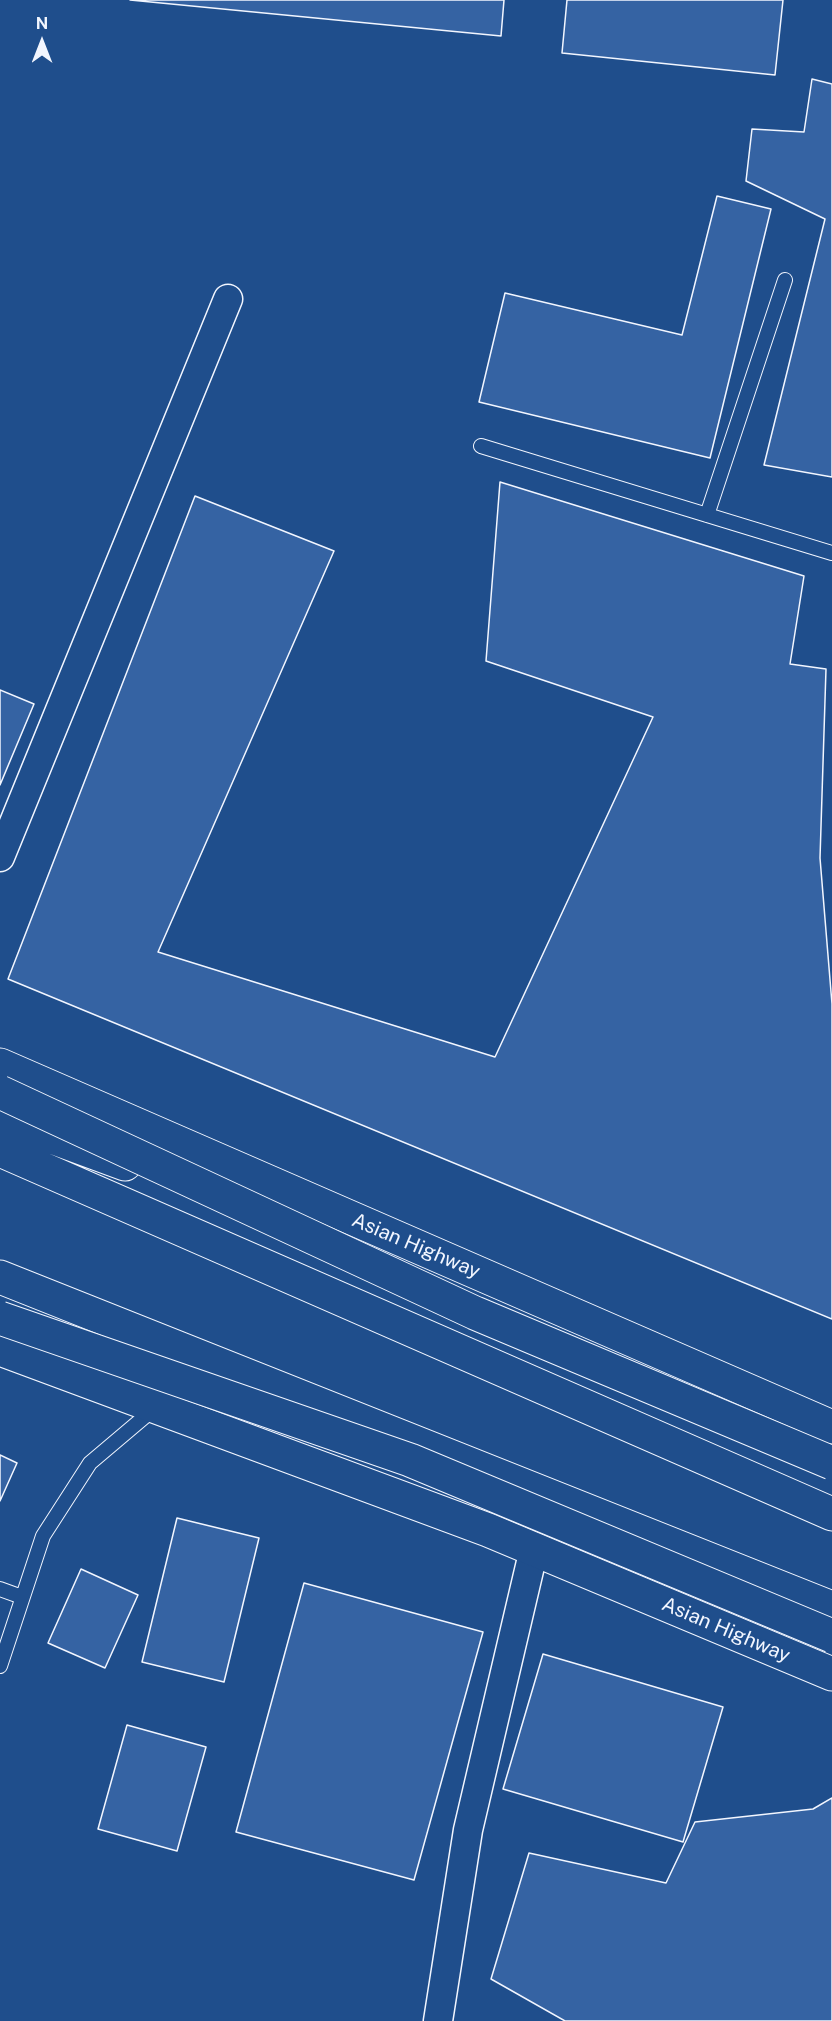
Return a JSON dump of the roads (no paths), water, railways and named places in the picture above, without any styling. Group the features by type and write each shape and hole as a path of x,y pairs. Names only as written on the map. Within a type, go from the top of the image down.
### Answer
{"highway":[{"name":"Asian Highway","path":"0,1065 832,1427"},
{"path":"0,1092 475,1313 832,1462"},
{"name":"Asian Highway","path":"0,1118 832,1427"},
{"path":"0,1150 832,1514"},
{"path":"0,1277 832,1608"},
{"name":"Asian Highway","path":"0,1293 488,1530"},
{"path":"0,1318 410,1460 832,1636"},
{"name":"Asian Highway","path":"0,1349 488,1530 832,1674"}],"street":[{"path":"0,857 228,299"},
{"path":"438,2021 468,1830 534,1549"}],"lane":[{"path":"707,515 785,280"},
{"path":"481,446 832,553"},
{"path":"0,1666 43,1536 90,1462 155,1408"},
{"path":"0,1589 22,1597"}]}
